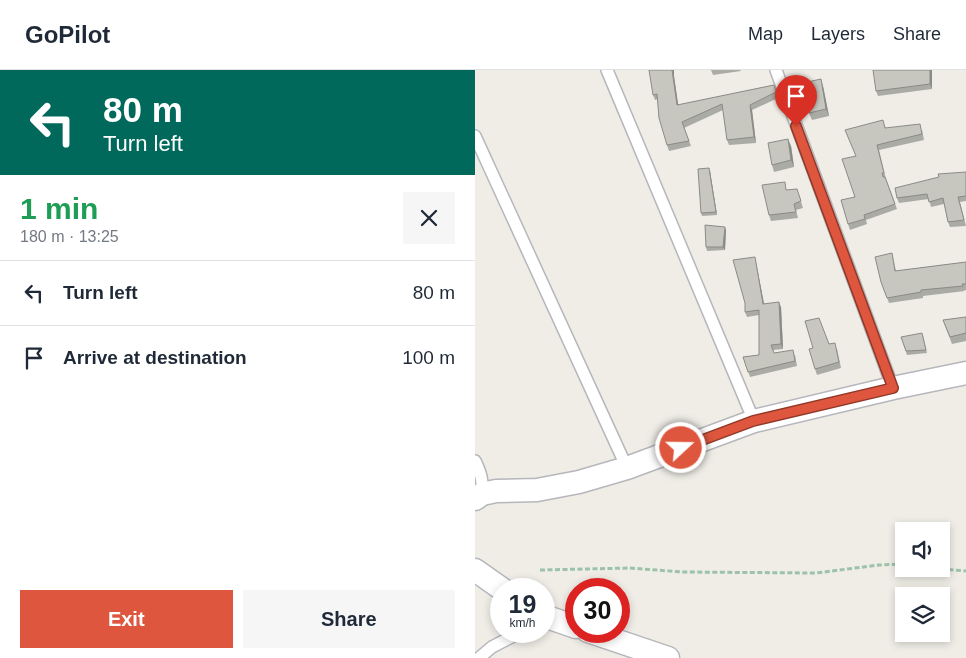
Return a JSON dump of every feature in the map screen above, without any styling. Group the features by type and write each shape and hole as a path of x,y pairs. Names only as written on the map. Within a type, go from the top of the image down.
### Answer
{"street":[{"path":"478,496 496,491 537,490 579,482 627,468 753,421 966,373"},
{"path":"475,570 490,581"},
{"path":"624,643 668,658"}],"lane":[{"path":"607,70 753,421"},
{"path":"776,70 893,388"},
{"path":"475,136 627,468"},
{"path":"475,461 481,472 483,482 478,496"},
{"path":"479,658 498,643"}],"path":[{"path":"540,570 622,568 691,572 816,573 895,564"},
{"path":"950,570 966,571"}],"building":[{"path":"649,70 672,70 677,105 774,85 776,92 750,105 754,137 727,140 722,104 682,122 689,141 667,145 659,118 657,94 653,95"},
{"path":"873,70 930,70 930,84 876,91"},
{"path":"821,79 826,109 809,113 803,83"},
{"path":"883,120 885,128 920,124 922,134 877,145 884,173 882,173 883,177 885,177 895,204 864,215 865,219 848,224 841,200 855,197 842,159 856,156 845,130"},
{"path":"788,139 791,160 772,165 768,143"},
{"path":"709,168 716,212 701,213 698,169"},
{"path":"966,172 966,196 958,197 964,220 948,222 943,198 929,202 927,194 897,198 895,188 939,177 938,174"},
{"path":"785,182 786,190 797,189 801,201 794,204 796,212 769,215 762,185"},
{"path":"705,225 725,227 723,247 706,247"},
{"path":"892,253 895,271 966,262 966,284 962,284 963,286 921,290 921,292 887,298 875,257"},
{"path":"755,257 763,304 779,302 781,344 771,345 774,353 793,350 795,361 748,372 743,357 759,355 759,310 745,312 745,303 733,260"},
{"path":"966,317 966,333 950,337 943,320"},
{"path":"819,318 829,344 835,343 839,362 815,369 809,349 813,348 805,321"},
{"path":"922,333 926,350 906,351 901,337"}],"route":[{"path":"681,448 753,421 893,388 796,126"}]}
